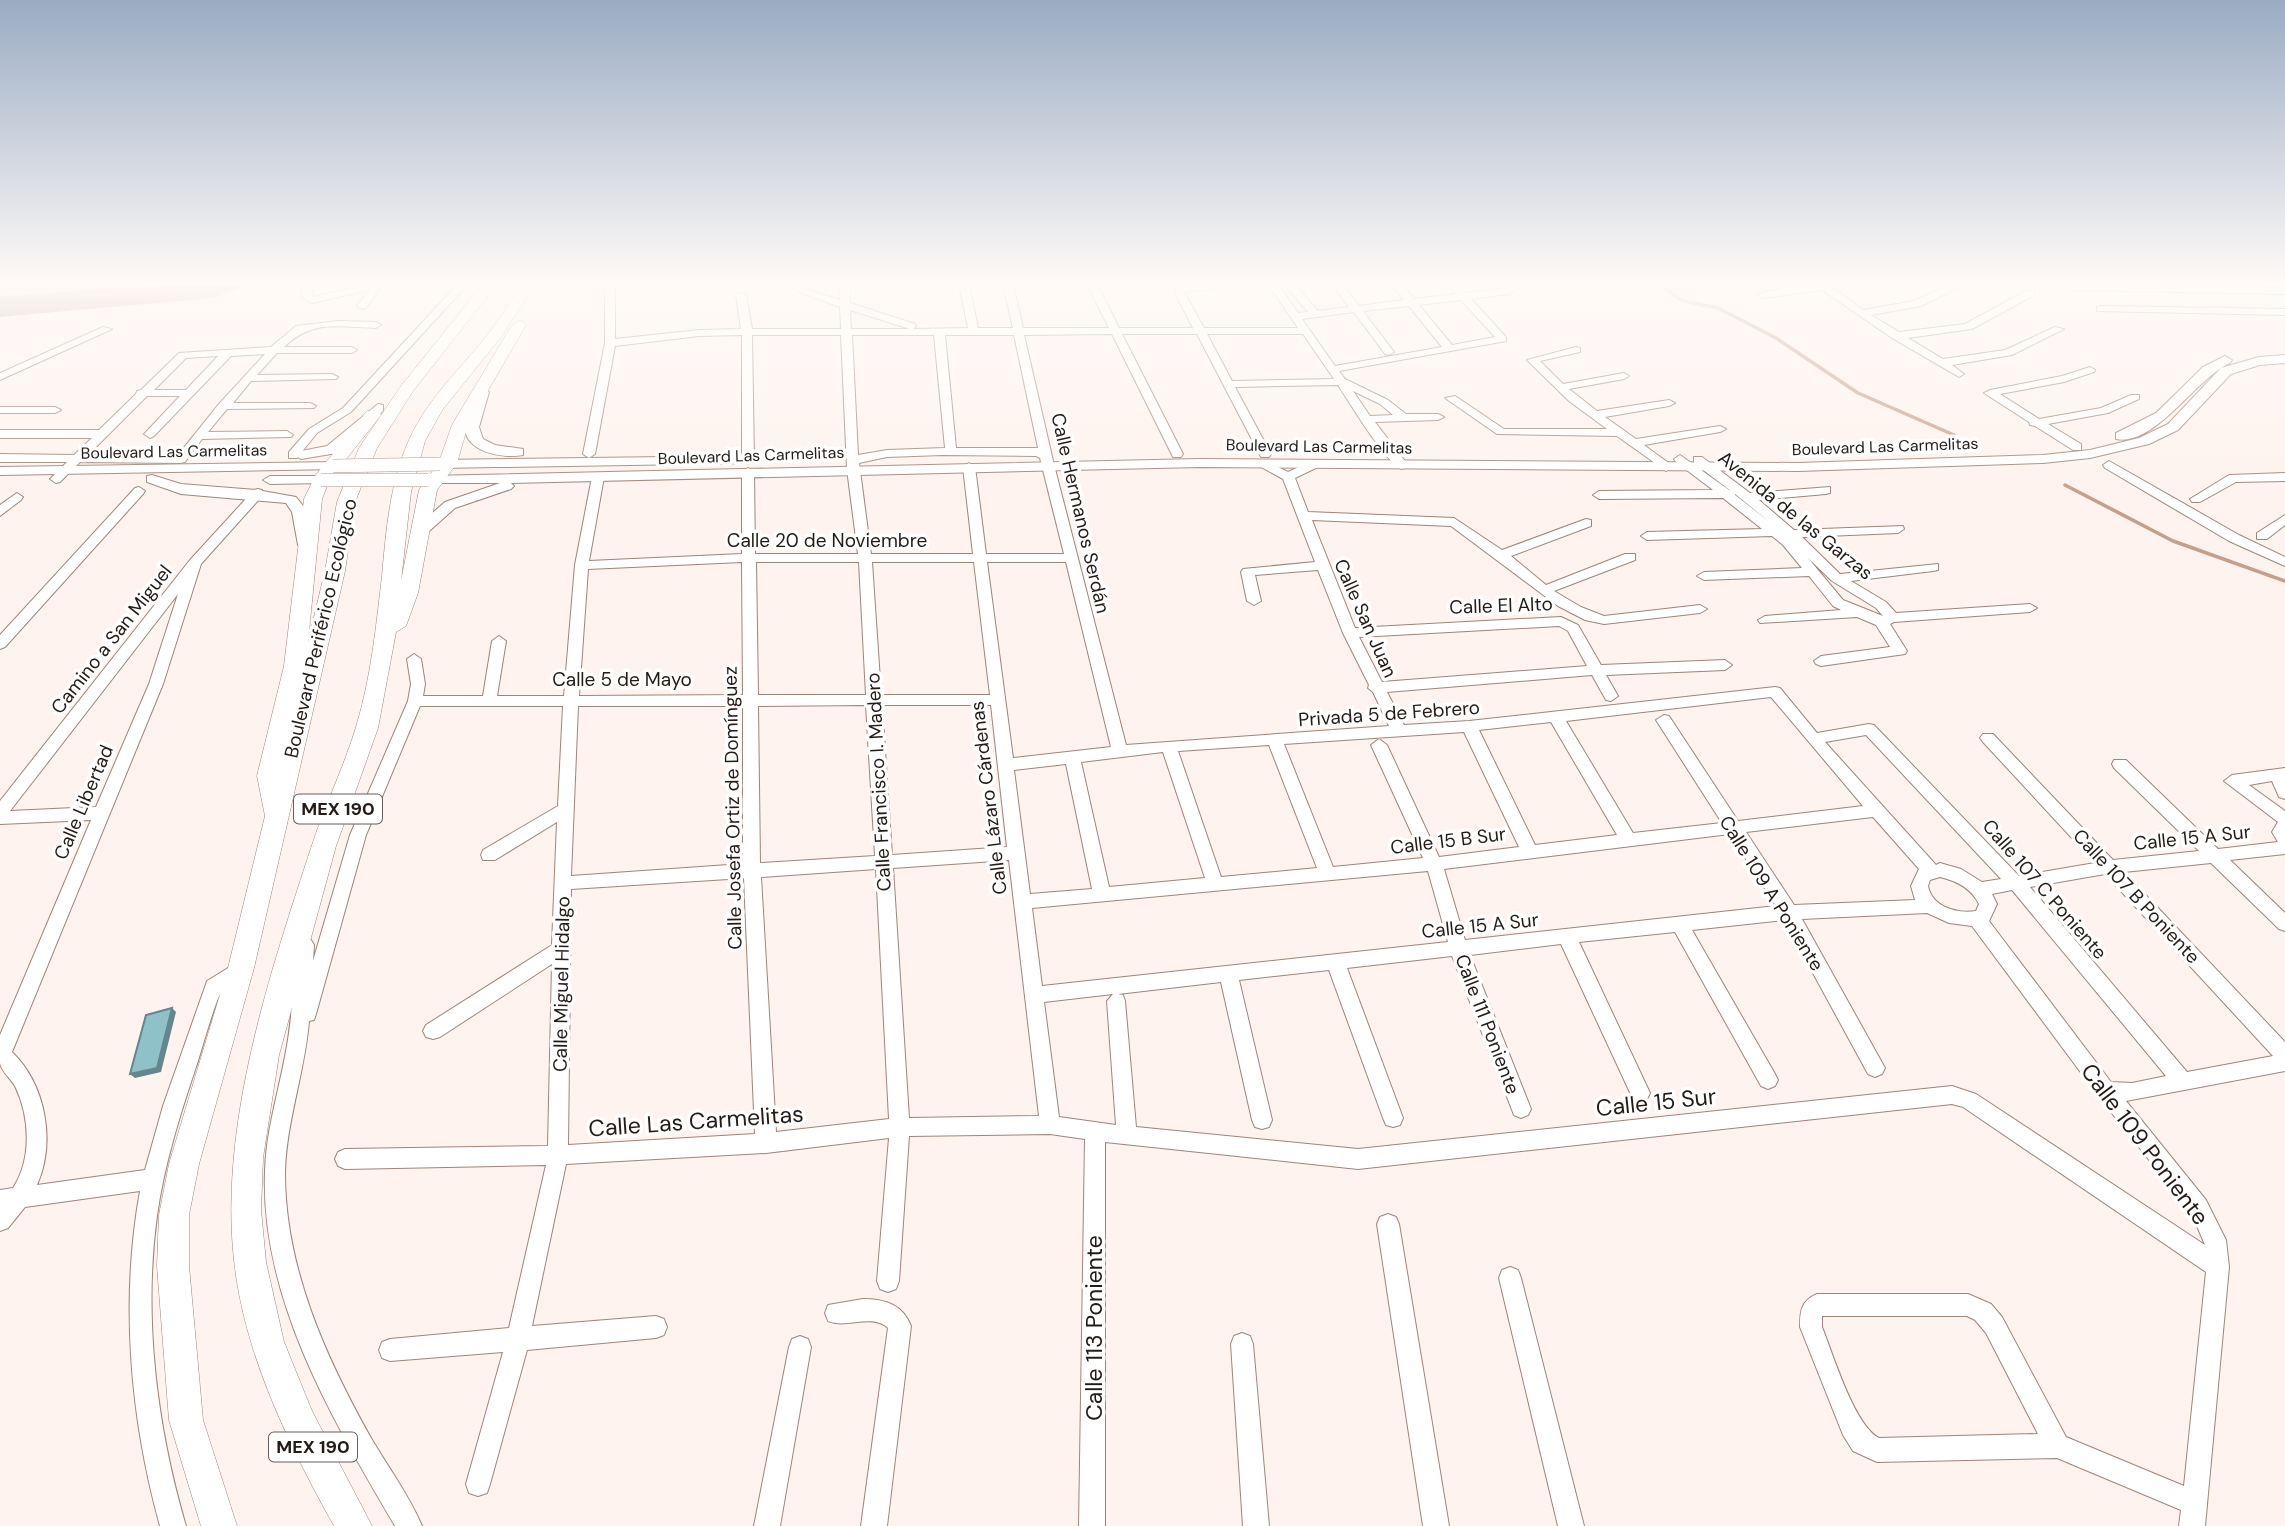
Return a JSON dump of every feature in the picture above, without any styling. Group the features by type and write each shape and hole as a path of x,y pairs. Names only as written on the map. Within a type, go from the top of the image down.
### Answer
{"highway":[{"path":"276,817 268,776 272,750 295,666 313,499 321,480 417,355"},
{"name":"Boulevard Periférico Ecológico","path":"219,1526 186,1420 173,1266 174,1215 212,1059 241,968 335,571 350,491 368,447 434,355"},
{"name":"MEX 190","path":"354,1526 328,1481 276,1365 259,1312 249,1257 246,1184 258,1082 280,990 323,848 368,727 384,657 396,530 411,458 429,419 456,379 477,355"},
{"path":"384,657 408,593 428,490 460,425 500,355"}],"main road":[{"name":"Boulevard Las Carmelitas","path":"0,471 333,466 598,477 748,466 1048,461 1398,460 1693,463 1798,467 2043,459 2109,451 2144,442 2173,427 2218,377 2253,358"},
{"name":"Boulevard Las Carmelitas","path":"1693,463 2077,447 2108,441 2148,425 2165,413 2208,368 2253,358 2285,358"},
{"path":"490,372 473,417 472,427 477,441 502,451 673,455 687,460"},
{"path":"108,469 181,459 315,455 332,450 378,408"},
{"name":"Boulevard Las Carmelitas","path":"853,465 969,467 1177,454 1314,464 1398,460"},
{"name":"Boulevard Las Carmelitas","path":"67,469 152,479 321,480 687,460 748,466"},
{"path":"0,482 67,469"},
{"path":"421,530 450,505 488,490 523,484 568,484 598,477"},
{"path":"152,479 168,487 258,493 291,500 299,512 306,545"}],"street":[{"path":"0,377 49,355"},
{"path":"67,469 141,393 183,355"},
{"path":"150,434 225,355"},
{"path":"0,458 67,469 181,459 269,355"},
{"path":"293,455 313,431 347,410 397,355"},
{"path":"589,454 608,355"},
{"name":"Calle Josefa Ortiz de Domínguez","path":"747,355 752,869 766,1143"},
{"name":"Calle Francisco I. Madero","path":"847,355 853,465 865,559 900,1127 888,1281"},
{"path":"941,355 951,452"},
{"name":"Calle Hermanos Serdán","path":"1024,355 1071,558 1120,751"},
{"path":"1128,355 1177,454"},
{"path":"1214,355 1230,384 1263,459 1288,477 1314,464"},
{"path":"1325,355 1398,460"},
{"path":"1335,369 1414,355"},
{"path":"1552,355 1534,359 1534,363 1593,415 1661,463"},
{"path":"1928,355 1959,374"},
{"path":"1941,363 1993,355"},
{"path":"2077,447 1990,395 1992,391 2064,379 2090,370"},
{"path":"1563,387 1624,376"},
{"path":"251,378 332,377"},
{"path":"1230,384 1344,383 1384,402 1401,416"},
{"path":"141,393 187,393"},
{"path":"2034,423 2104,411 2135,397"},
{"path":"1451,398 1497,431 1505,433 1619,433"},
{"path":"1593,415 1668,403"},
{"path":"223,407 310,406"},
{"path":"0,410 55,410"},
{"path":"1370,419 1438,417"},
{"path":"1636,443 1720,429"},
{"path":"0,434 103,434"},
{"path":"198,436 286,435"},
{"name":"Boulevard Las Carmelitas","path":"853,465 871,454 951,452 1040,452 1048,461"},
{"name":"Avenida de las Garzas","path":"1693,463 1777,531 1814,572 1832,597 1856,613 1886,620"},
{"name":"Avenida de las Garzas","path":"1693,463 1747,497 1792,534 1837,578 1886,609 1886,620 1900,649 1897,653 1821,661"},
{"path":"2109,465 2234,538 2285,562"},
{"name":"Calle Lázaro Cárdenas","path":"969,467 1050,1125"},
{"name":"Calle Miguel Hidalgo","path":"478,1484 518,1340 558,1155 562,883 571,699 582,565 598,477"},
{"name":"Calle San Juan","path":"1288,477 1350,633 1400,732"},
{"path":"2196,499 2239,477 2285,477"},
{"path":"1747,497 1826,490"},
{"path":"0,644 139,491"},
{"name":"Camino a San Miguel","path":"0,813 195,563 258,493"},
{"path":"1599,495 1729,494"},
{"path":"0,512 17,497"},
{"path":"1303,516 1454,522 1547,589 1574,612 1604,621 1700,609"},
{"path":"2262,536 2285,519"},
{"path":"1501,555 1586,523"},
{"path":"1792,534 1898,529"},
{"path":"1647,536 1777,531"},
{"path":"1547,589 1630,557"},
{"name":"Calle 20 de Noviembre","path":"582,565 750,558 1071,558"},
{"name":"Calle Libertad","path":"1,1053 156,684 195,563"},
{"path":"1254,601 1248,572 1322,566"},
{"path":"1837,578 1933,567"},
{"path":"1704,576 1814,572"},
{"path":"1886,620 2030,608"},
{"path":"1765,620 1856,613"},
{"name":"Calle El Alto","path":"1350,633 1561,621 1573,628 1599,670 1611,696"},
{"path":"489,702 499,641"},
{"path":"409,1526 340,1410 289,1285 275,1186 280,1117 296,1050 358,835 415,701 418,684 414,659"},
{"path":"1376,688 1599,670 1725,665"},
{"name":"Privada 5 de Febrero","path":"1006,765 1169,746 1400,732 1556,718 1776,692 1812,739"},
{"name":"Calle 5 de Mayo","path":"415,701 998,701"},
{"path":"1556,718 1628,840"},
{"name":"Calle 109 A Poniente","path":"1664,720 1789,912 1875,1068"},
{"path":"1469,726 1529,851"},
{"name":"Calle 107 C Poniente","path":"1812,739 1869,729 2015,882 2183,1082"},
{"name":"Calle 107 B Poniente","path":"1987,738 2285,1055"},
{"path":"1812,739 1931,871"},
{"path":"1275,741 1328,875"},
{"name":"Calle 111 Poniente","path":"1380,745 1434,864 1459,949 1521,1109"},
{"path":"1169,746 1216,886"},
{"path":"1072,757 1102,896"},
{"path":"2120,764 2285,924"},
{"path":"2285,793 2281,775 2232,781 2285,819"},
{"path":"489,855 566,809"},
{"name":"Calle 15 B Sur","path":"1022,902 1434,864 1878,810"},
{"path":"0,818 100,813"},
{"path":"2285,825 2280,832 2285,839"},
{"name":"Calle 15 A Sur","path":"1980,889 2110,867 2285,848"},
{"path":"562,883 1016,853"},
{"path":"1931,871 1962,876 1980,889 1988,904 1987,910 1977,919 1959,920 1931,906 1919,889 1923,875 1931,871"},
{"path":"296,1050 309,900"},
{"name":"Calle 15 A Sur","path":"1034,995 1789,912 1931,906"},
{"name":"Calle 109 Poniente","path":"1977,919 2106,1091 2199,1207 2215,1240 2218,1267 2193,1515"},
{"path":"1680,924 1768,1080"},
{"path":"1567,937 1640,1093"},
{"path":"433,1031 562,948"},
{"path":"1335,961 1393,1118"},
{"path":"173,1526 155,1454 141,1306 143,1233 153,1179 214,987 241,968"},
{"path":"1228,974 1262,1119"},
{"path":"1116,1000 1127,1136"},
{"path":"0,1222 10,1198 33,1170 37,1140 34,1112 17,1069 1,1053"},
{"path":"2106,1091 2132,1092 2285,1062"},
{"name":"Calle 15 Sur","path":"1050,1125 1127,1136 1358,1159 1952,1095 1969,1100 2218,1267"},
{"name":"Calle Las Carmelitas","path":"345,1158 558,1155 766,1143 900,1127 1050,1125"},
{"name":"Calle 113 Poniente","path":"1092,1526 1095,1131"},
{"path":"10,1198 153,1179"},
{"path":"1388,1224 1436,1526"},
{"path":"1510,1278 1571,1526"},
{"path":"2057,1446 1994,1325 1983,1312 1968,1305 1818,1305 1811,1311 1811,1326 1851,1427 1862,1442 1877,1450 2057,1446 2193,1515"},
{"path":"836,1313 884,1310 895,1316 900,1326 874,1526"},
{"path":"390,1350 656,1327"},
{"path":"1242,1344 1256,1526"},
{"path":"767,1526 800,1347"}],"building":[{"path":"172,1008 157,1068 130,1074 146,1015"}],"waterway":[{"path":"1802,355 1858,393 1954,435"},
{"path":"2065,485 2173,541 2285,581"}]}
